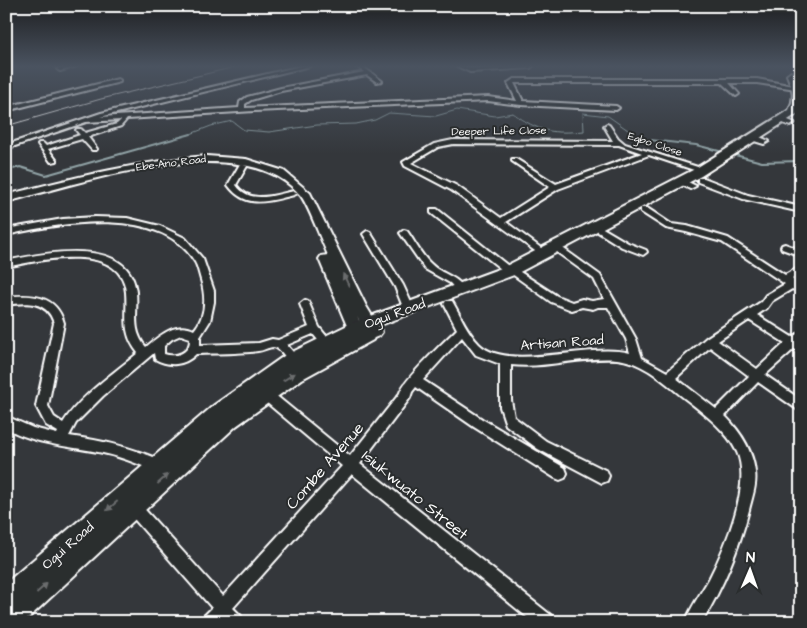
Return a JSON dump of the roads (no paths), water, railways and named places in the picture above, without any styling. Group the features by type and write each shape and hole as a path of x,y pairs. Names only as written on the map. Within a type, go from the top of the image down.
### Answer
{"main road":[{"name":"Ogui Road","path":"786,122 796,107 798,95"},
{"name":"Ogui Road","path":"6,600 158,466 259,381 294,359 321,335 365,331 448,304 644,210 786,122 801,115"},
{"name":"Ebe-Ano Road","path":"6,199 114,172 194,158 235,159 268,167 294,181 306,195 351,290 365,331"},
{"name":"Ebe-Ano Road","path":"6,204 104,179 198,163 243,166 268,174 283,181 294,193 365,331"},
{"name":"Ogui Road","path":"6,621 229,420 264,393 365,331 409,309 513,272 542,253 694,179"}],"street":[{"path":"6,109 61,95"},
{"path":"6,148 85,120 177,95"},
{"path":"177,109 182,95"},
{"path":"242,110 242,103 247,99 262,95"},
{"path":"517,95 521,103"},
{"path":"85,120 124,119 177,109 242,110 488,99 521,103 616,108"},
{"path":"45,148 119,125 124,119"},
{"path":"74,124 94,149"},
{"name":"Egbo Close","path":"608,126 619,143 649,153 694,179 746,197 801,210"},
{"path":"34,138 45,148 53,161"},
{"name":"Deeper Life Close","path":"542,253 454,188 408,164 408,162 436,145 453,142 619,143"},
{"path":"501,222 555,188 649,153"},
{"path":"514,160 555,188"},
{"path":"243,166 232,185 236,193 251,200 294,193"},
{"path":"644,210 669,226 687,229 724,240 793,284"},
{"path":"434,211 513,272 554,299 572,306 582,303 592,305 596,303 612,303"},
{"path":"6,232 45,223 91,220 129,221 152,225 169,232 196,253 203,263 211,302 204,322 206,323 185,357 178,360 164,359 145,354 132,337 130,287 127,274 120,267 106,260 76,255 45,256 6,264"},
{"path":"602,230 625,245 643,252"},
{"path":"404,233 428,267 453,281 461,290"},
{"path":"367,234 400,287 409,309"},
{"path":"785,247 801,253"},
{"path":"561,251 597,277 631,339 638,361"},
{"path":"668,378 710,341 764,305 769,298 793,284 801,269"},
{"path":"6,301 24,300 43,303 56,312 59,323 42,406 50,421 66,431"},
{"path":"57,441 66,431 72,420 99,392 163,340 180,331 186,331 194,342 259,347 321,335 305,304"},
{"path":"448,304 462,330 482,353 506,362"},
{"path":"717,416 757,375 798,342 749,314"},
{"name":"Combe Avenue","path":"210,622 351,465 406,394 406,390 414,380 462,330"},
{"path":"163,340 158,351 159,356 164,359"},
{"path":"710,341 801,407"},
{"path":"279,344 294,359"},
{"name":"Artisan Road","path":"602,476 555,453 510,422 507,416 505,395 506,362 609,354 624,356 653,367 717,416 735,436 744,454 749,471 748,488 727,561 693,622"},
{"path":"414,380 478,424 554,470 555,453"},
{"name":"Isiukwuato Street","path":"264,393 546,622"},
{"path":"6,421 35,435 57,441 117,450 138,456 158,466"},
{"path":"133,507 234,622"}],"waterway":[{"path":"189,134 211,126 232,121 244,130 269,132 317,125 356,124 375,120 389,113 436,116 457,110 495,116 513,113 538,128 554,132 584,131 583,113 608,116 635,135"},
{"path":"6,171 20,167 46,175 189,134"},
{"path":"633,134 641,139 696,145 723,152"},
{"path":"731,154 762,162 801,161"}],"railway":[{"path":"6,126 116,95"}]}
